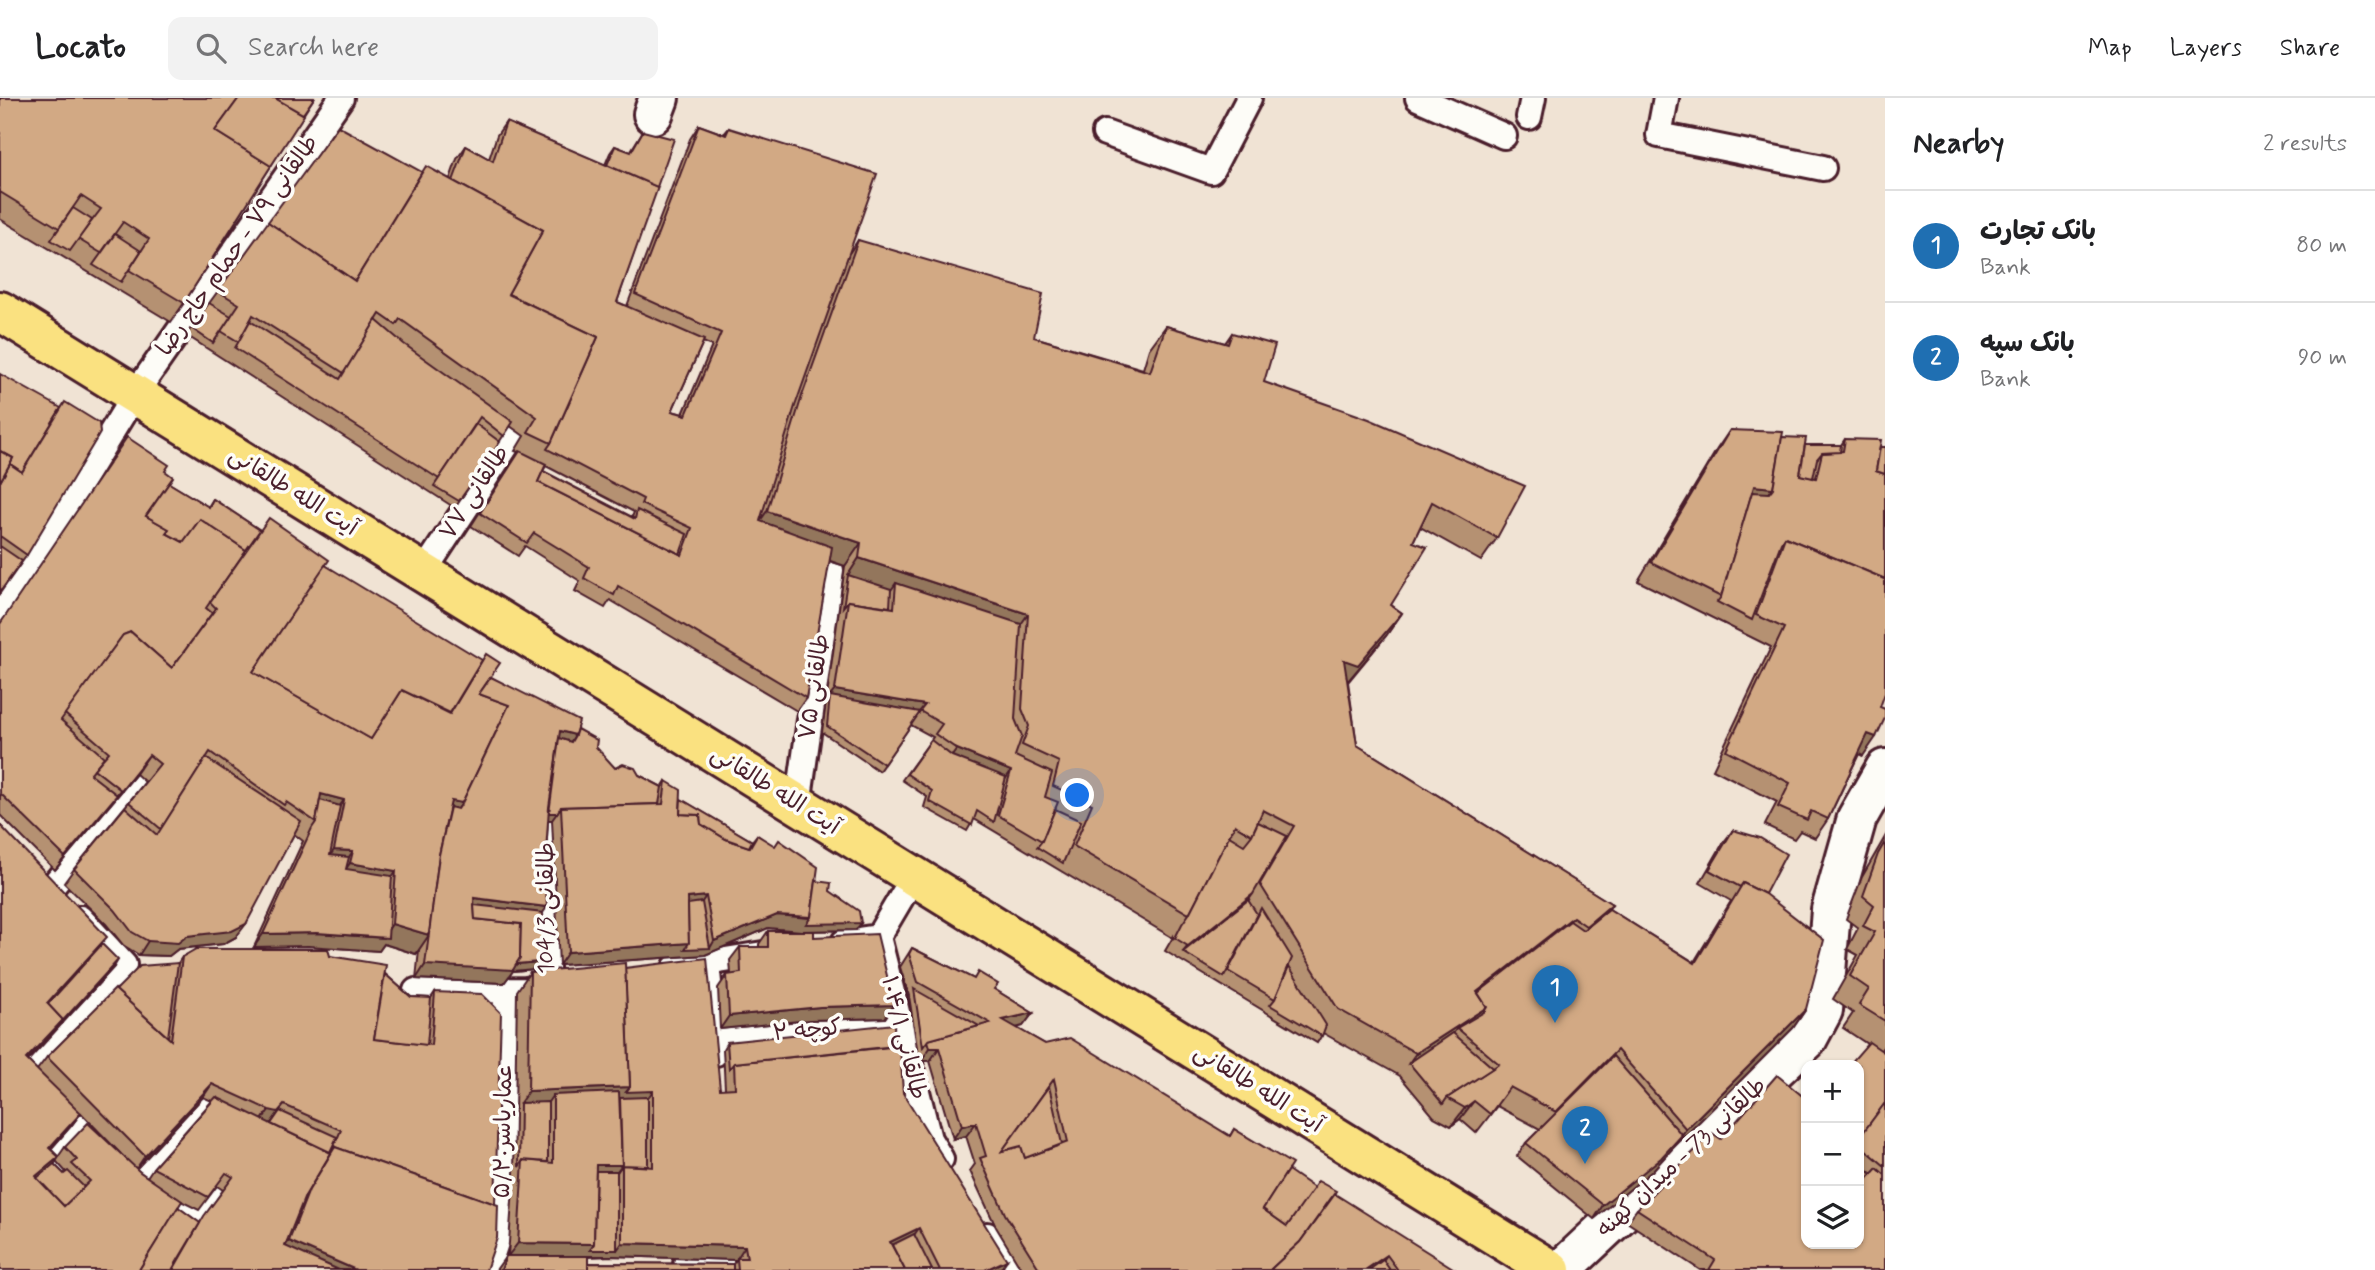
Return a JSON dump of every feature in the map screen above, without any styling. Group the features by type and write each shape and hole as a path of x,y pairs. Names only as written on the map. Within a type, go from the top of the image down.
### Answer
{"main road":[{"name":"آیت الله طالقانی","path":"0,310 1551,1270"}],"street":[{"name":"طالقانی 73 - میدان کهنه","path":"1561,1270 1807,1041 1823,1010 1831,910 1857,818 1885,769"}],"lane":[{"name":"طالقانی ۷۹ - حمام حاج رضا","path":"0,614 135,394 341,98"},
{"path":"1105,133 1211,171 1249,98"},
{"path":"1418,98 1504,136"},
{"path":"1666,98 1659,135 1823,168"},
{"name":"طالقانی ۷۷","path":"423,573 513,436 468,403"},
{"path":"503,451 525,463"},
{"name":"طالقانی ۷۵","path":"798,805 831,570"},
{"path":"139,783 42,879 124,965 23,1073 134,1181 199,1217 219,1190"},
{"name":"طالقانی 104/3","path":"547,830 547,986"},
{"path":"825,945 878,937 914,876"},
{"name":"طالقانی ۱۰۴/۱","path":"878,937 929,1139 950,1175"},
{"path":"654,971 785,951"},
{"path":"707,963 718,1073"},
{"path":"416,991 506,990 574,982"},
{"name":"عماریاسر۵/۲۰","path":"488,1267 503,1221 506,990"},
{"name":"کوچه ۲","path":"715,1039 900,1023"},
{"path":"134,1181 204,1104 260,1130"},
{"path":"60,1174 46,1162 78,1126"},
{"path":"972,1210 1008,1270"},
{"path":"488,1267 516,1264"},
{"path":"663,1264 730,1264"}],"building":[{"path":"0,98 239,98 215,131 271,166 184,303 129,270 149,239 123,222 101,253 78,239 101,209 81,196 59,228 0,192"},
{"path":"239,98 275,98 304,115 271,166 215,131"},
{"path":"275,98 314,98 303,114"},
{"path":"506,122 658,187 617,302 704,340 672,411 686,415 721,333 635,294 699,125 726,135 729,128 877,174 795,406 760,521 832,547 806,698 618,586 614,595 584,578 589,567 534,533 527,543 480,513 520,451 546,464 538,482 682,555 692,528 641,504 643,499 547,449 598,337 508,294 543,230 453,181 466,146 493,161"},
{"path":"338,126 422,172 355,281 268,222"},
{"path":"643,131 674,139 657,187 607,165 615,146 631,152"},
{"path":"426,166 543,230 508,294 598,337 551,443 528,432 537,417 400,319 396,325 380,314 344,373 253,315 239,342 221,331 239,304 218,291 268,222 355,281"},
{"path":"73,208 92,220 70,251 51,240"},
{"path":"115,234 141,251 121,282 93,265"},
{"path":"858,240 1043,294 1034,337 1150,372 1166,326 1228,344 1232,333 1275,345 1264,382 1369,419 1525,486 1497,538 1432,502 1413,542 1427,547 1391,605 1402,613 1358,665 1344,660 1357,745 1612,904 1586,926 1573,917 1477,992 1487,1007 1416,1053 1338,1009 1260,884 1294,826 1263,810 1252,835 1235,825 1189,914 1074,846 1092,804 1053,786 1059,762 1022,745 1029,726 1022,709 1028,614 859,558 861,543 767,511 802,396"},
{"path":"209,303 231,316 213,343 191,328"},
{"path":"376,320 404,344 513,422 504,436 480,417 439,479 235,348 250,321 340,379"},
{"path":"0,374 61,408 22,472 10,464 13,458 0,451"},
{"path":"65,402 99,423 100,433 27,555 0,536 0,482 10,464 22,472"},
{"path":"476,424 500,442 459,501 434,486"},
{"path":"1730,430 1783,432 1773,488 1754,486 1721,597 1651,562"},
{"path":"127,437 169,465 165,471 173,477 146,516 169,529 166,533 183,542 200,519 246,550 206,608 212,613 172,668 131,632 123,635 61,720 104,757 90,774 117,795 65,857 0,793 0,624"},
{"path":"1782,437 1806,438 1800,475 1816,478 1822,453 1843,451 1845,439 1881,440 1876,471 1885,474 1885,579 1785,537 1752,620 1717,602 1721,597 1752,492 1769,493 1773,488"},
{"path":"1805,445 1841,445 1840,452 1822,453 1817,459 1813,478 1800,475"},
{"path":"1880,447 1885,447 1885,474 1876,471"},
{"path":"0,451 13,458 0,482"},
{"path":"543,471 635,519 637,510 687,534 680,554 538,482"},
{"path":"169,483 209,507 213,499 260,530 246,550 200,519 183,542 166,533 169,529 146,516"},
{"path":"269,518 329,560 253,672 371,739 402,690 450,714 486,654 500,663 479,694 509,705 462,803 451,801 439,855 429,935 392,924 396,871 350,863 353,851 334,850 344,800 321,794 316,822 286,802 284,805 210,752 161,829 129,802 160,764 149,755 121,790 94,769 109,752 65,714 123,635 131,632 172,668 216,608 210,602"},
{"path":"1785,537 1885,579 1885,693 1880,707 1885,709 1885,718 1876,737 1868,734 1828,819 1811,811 1807,820 1778,807 1790,783 1726,750 1784,628 1756,615"},
{"path":"0,546 22,561 0,592"},
{"path":"325,565 482,660 450,713 402,690 371,739 253,672"},
{"path":"848,575 891,589 890,607 848,601 843,607"},
{"path":"896,583 1021,624 1015,719 1022,736 1015,756 1052,773 1045,797 1058,802 1042,841 998,815 1011,771 957,749 935,734 942,724 920,711 925,705 835,690 848,601 894,608"},
{"path":"491,677 579,721 575,735 560,731 549,807 545,866 547,907 474,898 475,919 521,924 520,958 513,970 425,965 439,855 450,807 458,809 462,803 509,705 479,694"},
{"path":"830,696 920,712 884,764 827,726"},
{"path":"577,729 597,740 596,747 615,768 623,764 635,768 639,775 662,787 659,804 561,807 557,813 549,813 559,738 571,742"},
{"path":"931,740 952,756 1006,777 994,822 977,811 972,825 929,801 932,791 907,774"},
{"path":"206,758 301,821 246,924 232,931 187,936 178,943 148,941 132,932 115,910 74,869 125,807 157,835"},
{"path":"666,781 681,790 680,814 700,815 701,824 726,839 750,847 757,835 775,846 779,840 818,867 811,917 777,915 714,941 706,896 688,898 689,943 568,952 561,807 663,804"},
{"path":"681,799 752,841 749,847 726,839 701,824 700,815 680,814"},
{"path":"320,800 340,806 330,855 349,857 346,869 392,876 388,938 317,933 263,934 316,822"},
{"path":"1055,809 1081,821 1063,863 1037,847"},
{"path":"1258,822 1287,836 1253,894 1188,946 1175,938 1229,836 1244,845"},
{"path":"0,825 107,937 47,1003 63,1020 26,1059 81,1113 49,1148 59,1157 36,1176 64,1206 90,1181 72,1164 77,1160 65,1147 88,1123 140,1172 182,1201 139,1270 0,1270"},
{"path":"1733,830 1760,838 1786,854 1765,894 1743,883 1740,887 1709,870"},
{"path":"1885,842 1885,1021 1859,1005 1869,989 1850,976 1875,932 1863,926 1874,905 1863,896"},
{"path":"816,881 831,883 830,891 859,911 861,923 806,924 811,917"},
{"path":"1743,883 1765,894 1824,940 1806,1009 1686,1129 1617,1050 1556,1112 1510,1087 1490,1114 1474,1101 1465,1108 1447,1098 1499,1064 1457,1028 1484,1012 1487,1007 1478,993 1570,921 1583,930 1609,909 1695,963"},
{"path":"1248,900 1257,914 1224,977 1183,952"},
{"path":"702,902 710,948 685,949 689,943 688,904"},
{"path":"474,905 543,913 545,953 539,962 516,964 520,958 521,924 475,919"},
{"path":"1261,908 1292,958 1275,999 1228,971"},
{"path":"768,931 814,931 814,937 877,934 894,1005 820,1007 729,1016 727,975 741,973 740,947 768,947"},
{"path":"102,944 118,960 58,1026 63,1020 48,1004"},
{"path":"912,948 974,979 978,972 998,984 994,989 1033,1013 1003,1020 1045,1044 1070,1038 1230,1136 1234,1129 1292,1164 1263,1209 1287,1226 1318,1181 1336,1191 1300,1242 1270,1270 1040,1270 1005,1214 980,1158 986,1156 976,1123 962,1126 939,1048 930,1048 928,1040 990,1023 918,982 909,954","holes":["1054,1079 1068,1142 1025,1158 1021,1146 1002,1151"]},
{"path":"196,949 328,949 330,956 386,965 374,1039 431,1045 435,992 482,994 501,1013 495,1204 335,1147 331,1153 341,1130 284,1105 278,1112 269,1110 212,1084 145,1156 47,1057 115,989 171,1040 182,957"},
{"path":"707,958 720,1089 735,1088 734,1063 900,1046 903,1093 1007,1260 985,1270 940,1270 919,1228 890,1242 905,1270 738,1270 737,1258 747,1258 745,1246 622,1243 622,1165 653,1167 653,1091 626,1092 630,1087 625,968"},
{"path":"178,963 168,1037 116,990 140,966"},
{"path":"625,963 630,1087 528,1091 530,972"},
{"path":"1289,966 1326,1025 1322,1036 1270,1005"},
{"path":"385,974 411,997 431,998 427,1045 374,1039"},
{"path":"914,989 979,1026 928,1040 923,1047"},
{"path":"894,1024 895,1046 734,1063 729,1069 727,1042"},
{"path":"1453,1033 1493,1068 1447,1098 1443,1104 1409,1063"},
{"path":"1869,1042 1885,1053 1885,1103 1864,1131 1864,1060 1853,1060"},
{"path":"1613,1056 1682,1135 1661,1158 1603,1205 1526,1143"},
{"path":"1777,1075 1801,1095 1801,1249 1864,1249 1864,1182 1877,1168 1885,1175 1885,1270 1709,1270 1715,1260 1637,1209 1712,1133 1721,1139"},
{"path":"1049,1086 1062,1144 1025,1158 1021,1146 1002,1151"},
{"path":"619,1092 622,1165 596,1165 594,1244 518,1243 523,1160 553,1163 553,1095"},
{"path":"216,1097 331,1153 305,1196 285,1246 339,1270 173,1270 204,1216 233,1177 226,1173 208,1197 153,1168"},
{"path":"648,1097 648,1166 622,1165 620,1098"},
{"path":"548,1102 548,1162 523,1160 519,1167 520,1103"},
{"path":"1885,1103 1885,1166 1864,1148 1864,1131"},
{"path":"280,1111 337,1137 330,1152 271,1124"},
{"path":"335,1147 498,1205 497,1238 486,1270 356,1270 289,1241 309,1190"},
{"path":"54,1164 64,1174 68,1171 84,1187 64,1206 37,1178"},
{"path":"1864,1167 1872,1174 1864,1183"},
{"path":"1288,1170 1314,1188 1287,1226 1263,1209"},
{"path":"596,1171 617,1171 617,1250 590,1250 594,1244"},
{"path":"1335,1194 1456,1270 1398,1270 1387,1255 1365,1270 1270,1270 1300,1242"},
{"path":"178,1207 200,1223 172,1270 139,1270"},
{"path":"914,1234 932,1270 905,1270 892,1245"},
{"path":"506,1256 588,1256 588,1270 501,1270"},
{"path":"1383,1260 1390,1270 1369,1270"},
{"path":"588,1263 733,1264 733,1270 588,1270"}],"place":[{"name":"بانک تجارت","path":"1555,1023"},
{"name":"بانک سپه","path":"1585,1164"}]}
